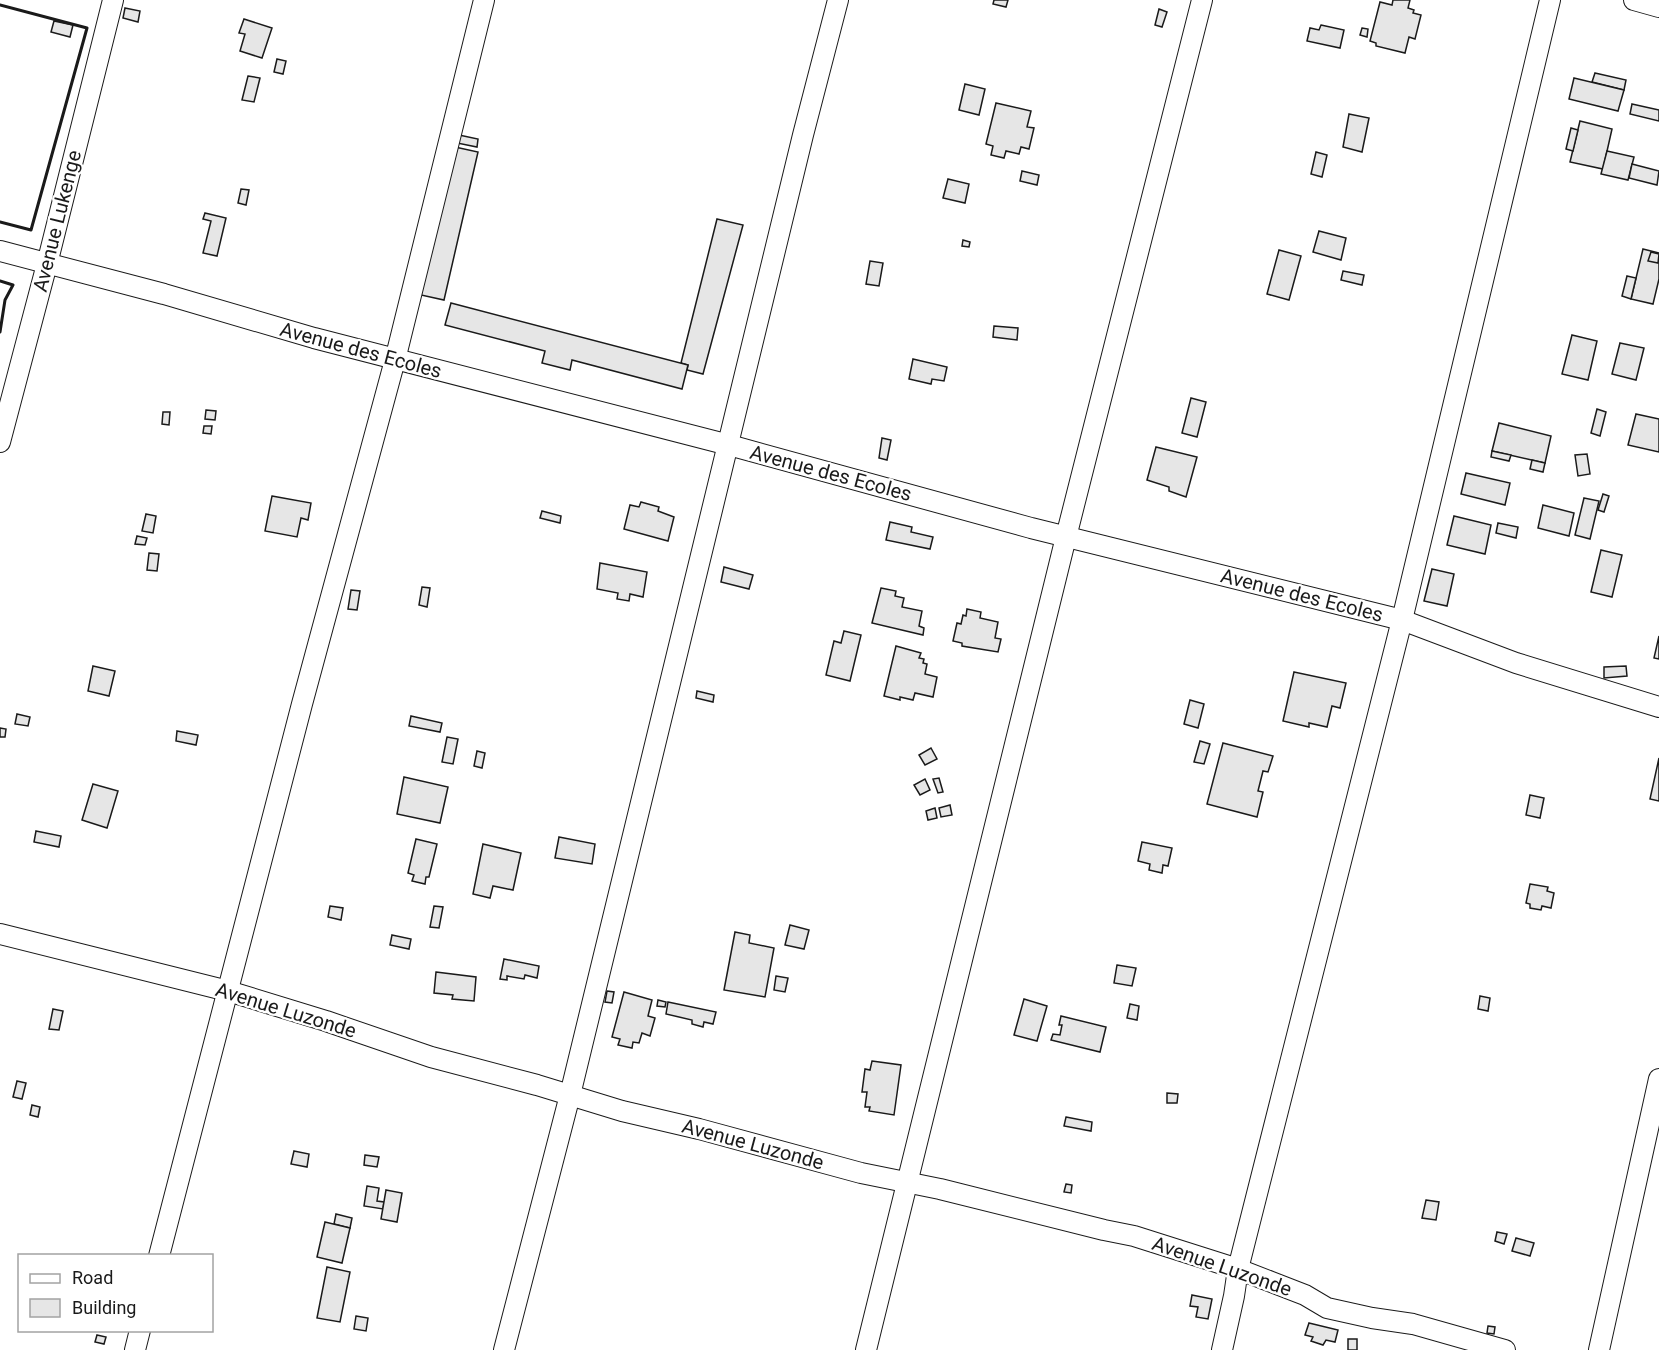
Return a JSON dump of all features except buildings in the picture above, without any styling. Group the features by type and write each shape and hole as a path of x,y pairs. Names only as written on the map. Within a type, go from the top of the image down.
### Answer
{"street":[{"name":"Avenue Lukenge","path":"0,442 113,0"},
{"path":"160,1254 394,360 484,0"},
{"path":"504,1350 570,1095 803,135 838,0"},
{"path":"866,1350 1066,537 1202,0"},
{"path":"1222,1350 1238,1269 1402,620 1550,0"},
{"path":"1634,0 1659,7"},
{"name":"Avenue des Ecoles","path":"0,251 164,294 394,360 729,445 1066,537 1402,620 1516,663 1659,707"},
{"name":"Avenue Luzonde","path":"0,933 228,991 431,1057 622,1111 699,1129 861,1173 909,1181 1134,1236 1238,1269 1305,1295 1328,1308 1413,1324 1505,1350"},
{"path":"1599,1350 1659,1079"},
{"path":"135,1350 140,1332"}],"wall":[{"path":"0,5 87,28 31,230 0,222"},
{"path":"0,281 13,285 5,300 0,332"}]}
